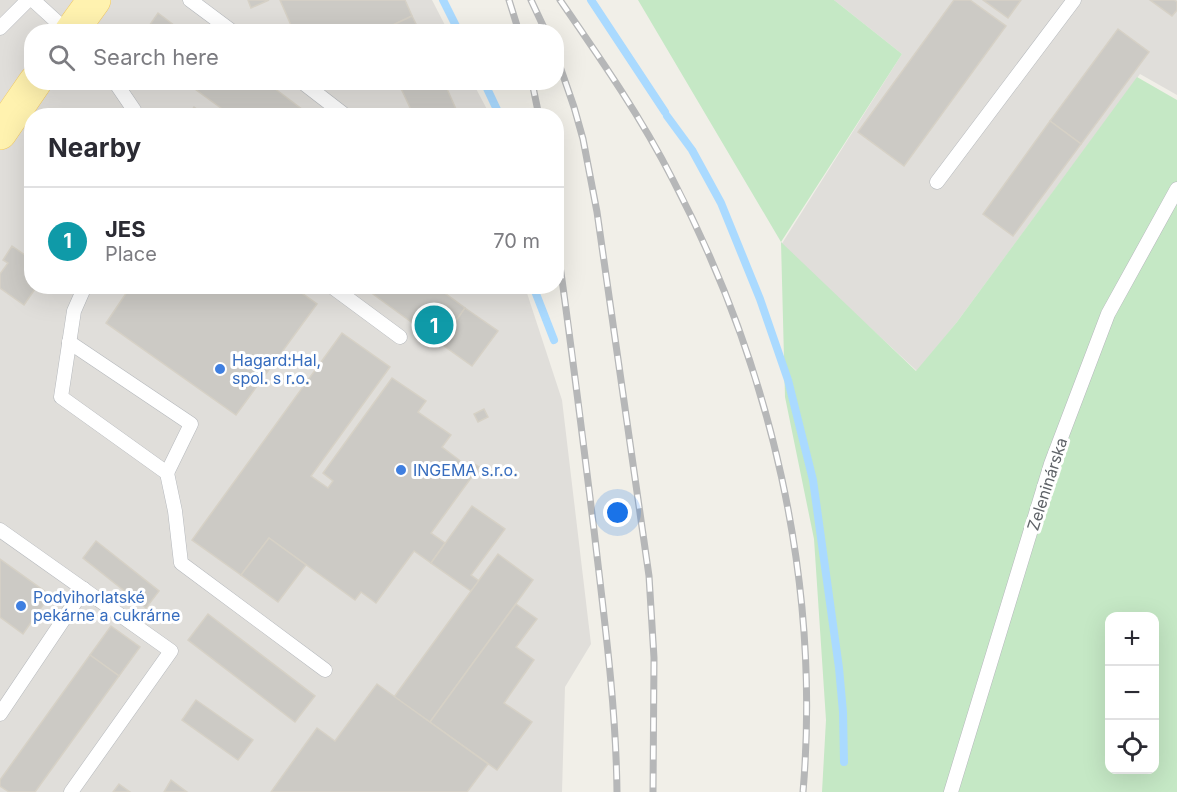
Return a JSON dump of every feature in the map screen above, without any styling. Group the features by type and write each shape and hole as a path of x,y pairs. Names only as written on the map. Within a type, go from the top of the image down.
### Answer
{"main road":[{"path":"76,24 94,0"},
{"path":"0,132 29,90"}],"lane":[{"path":"0,28 28,0"},
{"path":"33,0 61,24"},
{"path":"190,0 222,24"},
{"path":"937,182 1074,0"},
{"path":"120,90 133,108"},
{"path":"312,90 336,108"},
{"name":"Zeleninárska","path":"951,792 1048,476 1108,314 1177,189"},
{"path":"81,294 74,311 61,397 167,473"},
{"path":"342,294 400,337"},
{"path":"69,342 191,424 167,473 175,511 181,562 325,669"},
{"path":"0,530 171,651 71,792"},
{"path":"0,714 84,589"}],"shaded area":[{"path":"0,0 432,0 444,24 24,24 24,90 477,90 486,108 24,108 24,294 527,294 562,400 591,644 565,687 562,792 0,792"},
{"path":"834,0 1177,0 1177,95 1140,74 957,322 917,371 781,245 902,54"}],"green space":[{"path":"638,0 834,0 902,54 781,242"},
{"path":"1137,77 1177,100 1177,792 822,792 826,720 814,539 785,397 781,242 916,371 957,322"}],"building":[{"path":"248,0 269,0 251,8"},
{"path":"280,0 405,0 412,16 395,24 290,24"},
{"path":"954,0 970,0 1006,26 904,166 858,132"},
{"path":"983,0 1021,0 1008,18"},
{"path":"1150,0 1174,0 1177,2 1177,10 1172,16"},
{"path":"158,13 172,24 150,24"},
{"path":"412,16 416,24 395,24"},
{"path":"1118,29 1149,52 1081,144 1050,121"},
{"path":"196,90 277,90 300,108 221,108"},
{"path":"402,90 448,90 455,108 410,108"},
{"path":"1050,121 1081,144 1013,236 983,214"},
{"path":"12,246 24,254 24,294 32,294 24,305 0,288 0,274 8,263 3,260"},
{"name":"Hagard:Hal, spol. s r.o.","path":"126,294 303,294 317,304 236,415 106,323"},
{"path":"373,294 446,294 465,308 440,343"},
{"path":"465,308 498,331 472,366 440,343"},
{"name":"INGEMA s.r.o.","path":"342,333 390,367 311,476 328,488 333,481 323,473 392,378 426,401 418,412 451,435 442,447 467,466 470,461 479,467 431,533 445,543 431,563 414,551 376,603 361,592 355,600 269,538 241,575 192,540"},
{"path":"484,409 488,417 478,422 474,414"},
{"path":"472,506 505,529 471,575 479,581 471,591 431,563"},
{"path":"269,538 306,565 278,602 241,575"},
{"path":"96,541 159,591 146,608 83,558"},
{"path":"498,554 533,580 430,722 394,697"},
{"name":"Podvihorlatské pekárne a cukrárne","path":"0,559 50,595 23,634 0,617"},
{"path":"516,604 537,619 516,647 534,660 504,703 532,722 497,770 430,722"},
{"path":"208,614 315,696 295,722 188,640"},
{"path":"111,626 140,647 119,676 90,655"},
{"path":"90,655 119,676 35,792 9,792 0,786 0,780"},
{"path":"377,684 488,764 467,792 271,792 317,728 335,741"},
{"path":"196,700 253,740 238,760 182,720"},
{"path":"171,780 187,792 164,792"},
{"path":"119,784 130,792 113,792"}],"waterway":[{"path":"443,0 455,24"},
{"path":"591,0 665,112"},
{"path":"488,90 496,108"},
{"path":"667,116 692,150 721,203 760,299 788,380 813,480 839,668 844,762"},
{"path":"536,294 554,340"}],"railway":[{"path":"509,0 516,24"},
{"path":"531,0 542,24"},
{"path":"560,0 634,111 673,180 707,251 737,325 762,400 782,477 796,555 804,634 807,713 803,792"},
{"path":"564,78 583,139 597,212 649,576 654,658 653,792"},
{"path":"534,90 537,108"},
{"path":"563,294 612,693 617,792"}],"place":[{"name":"JES","path":"434,325"},
{"name":"Hagard:Hal, spol. s r.o.","path":"220,369"},
{"name":"INGEMA s.r.o.","path":"401,470"},
{"name":"Podvihorlatské pekárne a cukrárne","path":"21,606"}]}
